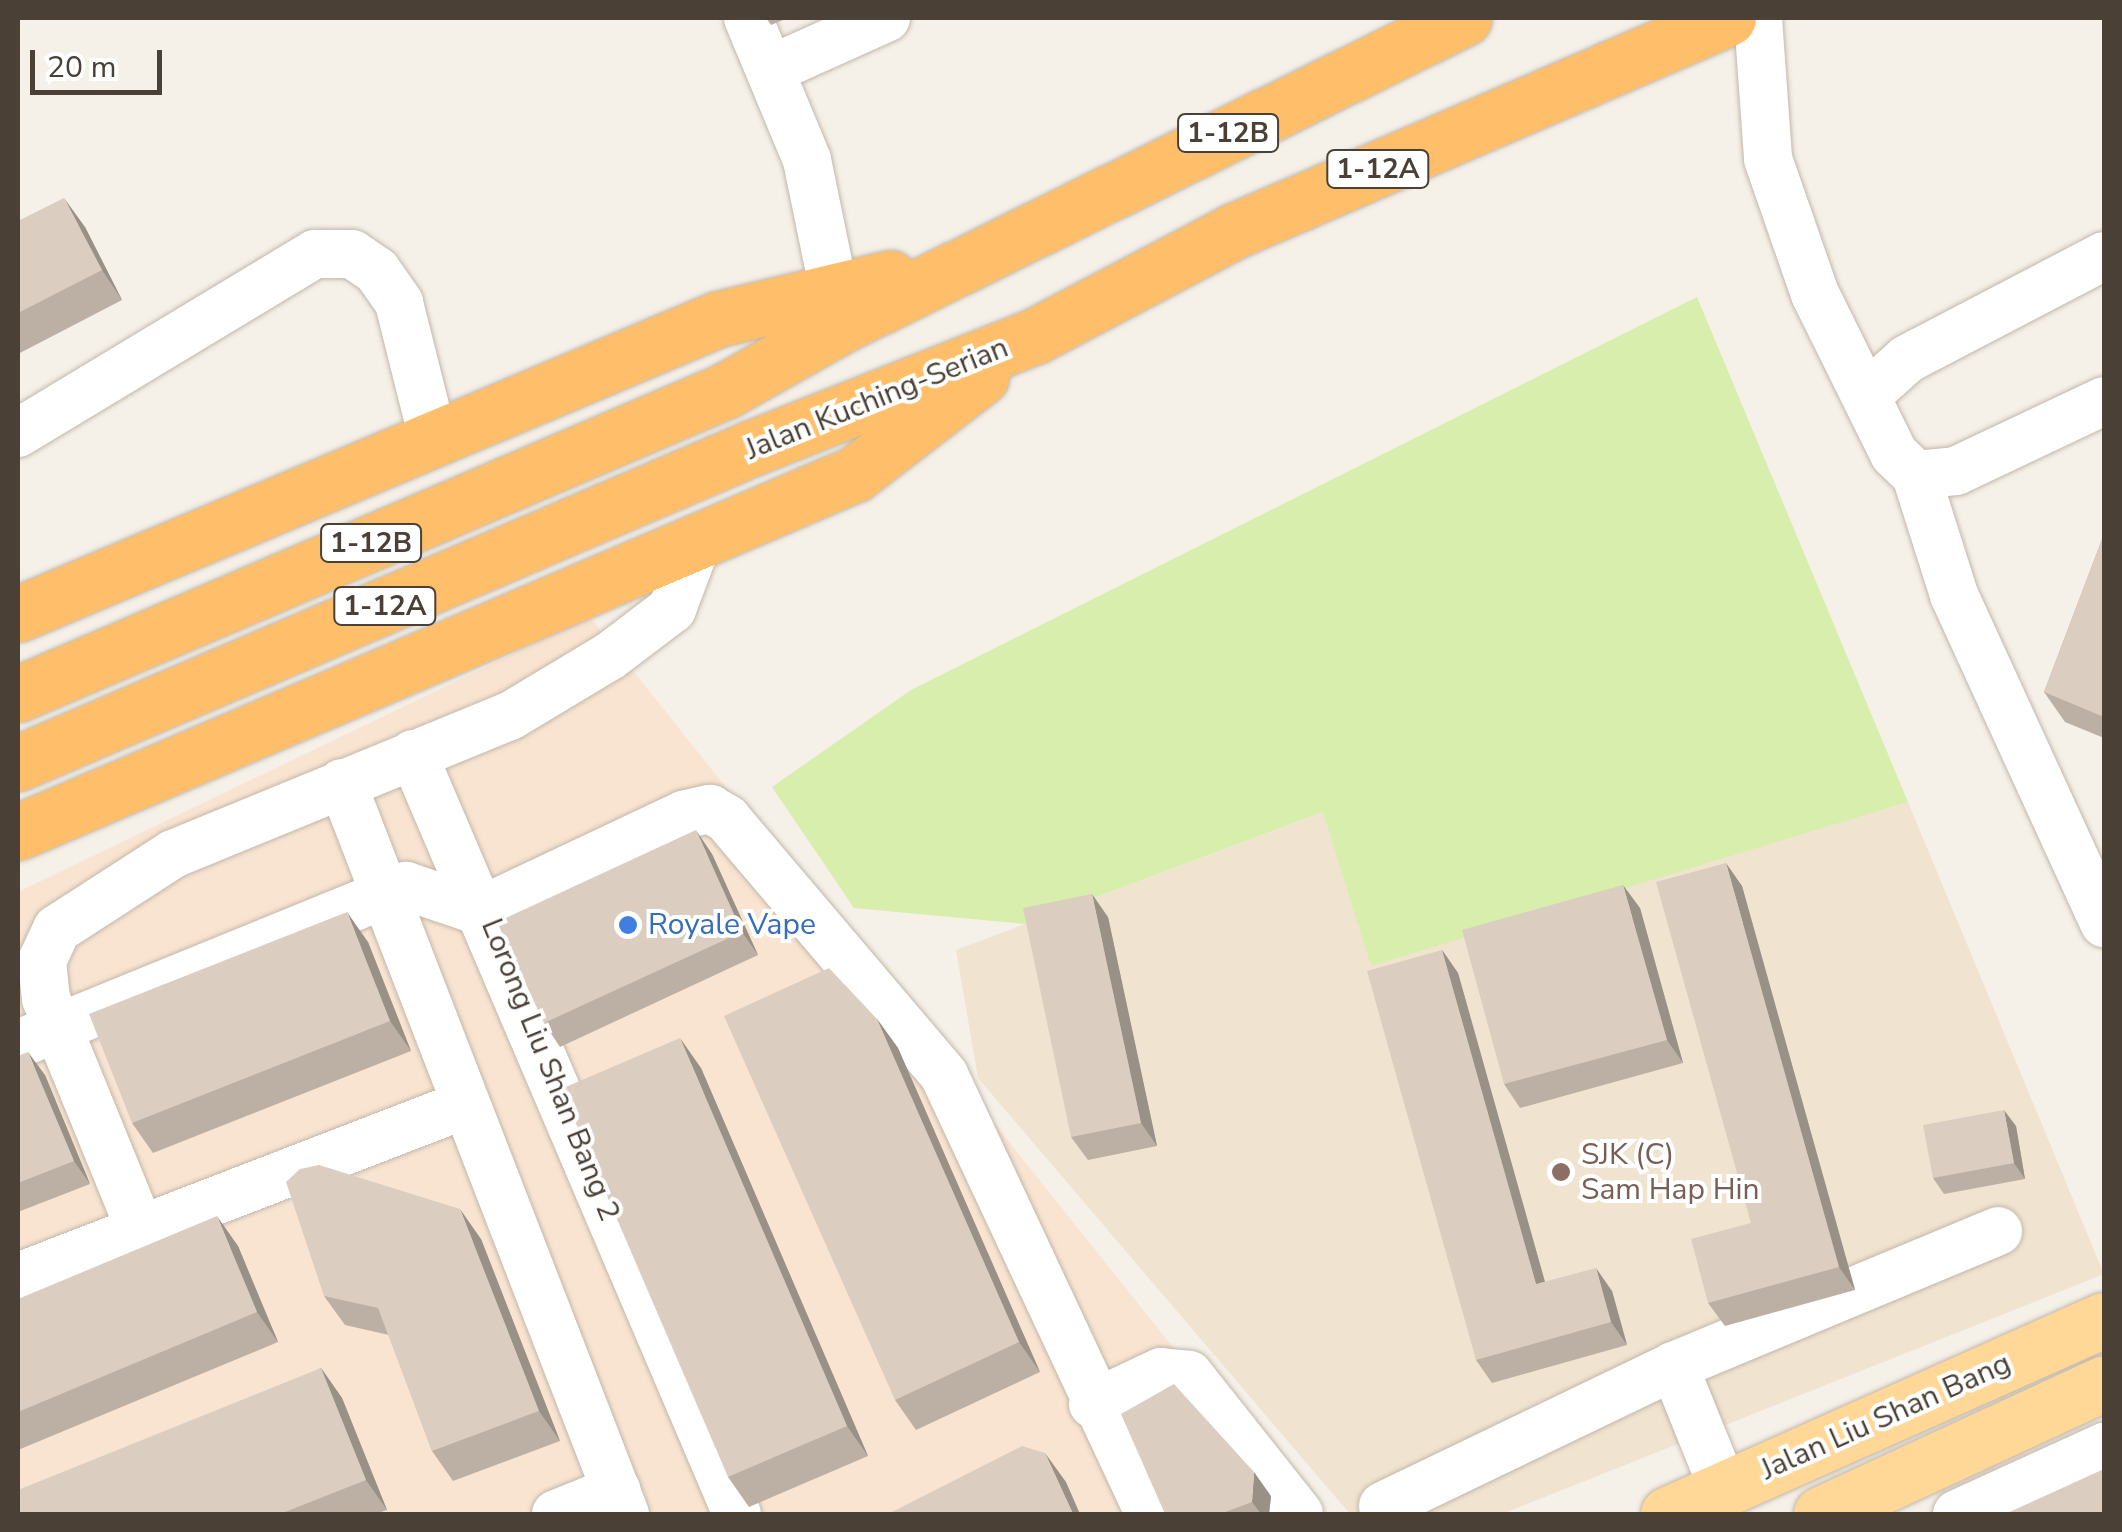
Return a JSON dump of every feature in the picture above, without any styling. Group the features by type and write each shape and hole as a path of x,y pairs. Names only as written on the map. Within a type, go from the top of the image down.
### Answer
{"highway":[{"name":"1-12B","path":"18,694 725,391 838,327 993,254 1464,18"},
{"name":"Jalan Kuching-Serian","path":"18,763 752,448 1035,336 1234,231 1728,18"},
{"path":"18,614 718,318 993,254"},
{"path":"18,832 854,474 1035,336"}],"main road":[{"name":"Jalan Liu Shan Bang","path":"1668,1514 2104,1320"},
{"name":"Jalan Liu Shan Bang","path":"1821,1514 2104,1383"}],"street":[{"path":"748,18 807,160 834,291"},
{"path":"772,69 886,18"},
{"path":"1758,18 1768,158 1814,294 1868,394 1894,454 1916,475 1954,594 2104,923"},
{"path":"18,434 315,254 352,254 377,270 399,303 434,438"},
{"path":"1868,394 1907,359 2104,256"},
{"path":"1916,475 1956,471 2104,400"},
{"path":"140,1229 38,1036 46,999 42,962 57,929 172,854 510,716 610,656 672,608 698,540"},
{"path":"413,754 480,912"},
{"path":"342,783 621,1502 556,1514"},
{"name":"Lorong Liu Shan Bang 2","path":"737,1514 480,912 683,814 710,809 727,819 944,1076 1093,1404 1150,1514"},
{"path":"38,1036 385,893 420,886 480,912"},
{"path":"18,1277 466,1104"},
{"path":"1383,1506 1674,1366 1998,1231"},
{"path":"1674,1366 1724,1490"},
{"path":"1093,1404 1161,1372 1189,1375 1299,1514"},
{"path":"1957,1514 2104,1447"}],"shaded area":[{"path":"590,617 1306,1514 18,1514 18,892"},
{"name":"SJK (C) Sam Hap Hin","path":"1908,802 2104,1274 1502,1514 1350,1514 978,1078 956,950 1324,812 1371,965"}],"green space":[{"path":"1697,297 1908,802 1371,966 1323,812 1025,924 854,908 772,787 911,690"}],"building":[{"path":"64,198 102,270 18,313 18,221"},
{"path":"2104,534 2104,717 2044,692"},
{"path":"696,830 742,932 544,1023 497,922"},
{"path":"1726,863 1839,1267 1708,1303 1691,1239 1751,1223 1656,882"},
{"path":"1623,885 1667,1040 1504,1084 1462,930"},
{"path":"1092,894 1141,1123 1071,1137 1023,908"},
{"path":"347,912 390,1021 132,1123 89,1014"},
{"path":"1442,950 1536,1284 1596,1268 1611,1322 1476,1360 1367,971"},
{"path":"829,968 877,1019 1019,1342 895,1400 724,1016"},
{"path":"680,1038 847,1426 728,1477 561,1089"},
{"path":"28,1052 74,1161 18,1183 18,1056"},
{"path":"2004,1110 2014,1163 1933,1178 1923,1125"},
{"path":"319,1165 460,1209 539,1411 432,1451 378,1308 324,1296 286,1182 300,1169"},
{"path":"217,1216 257,1312 18,1412 18,1299"},
{"path":"321,1368 366,1480 280,1514 18,1514 18,1490"},
{"path":"1174,1384 1254,1472 1252,1502 1220,1514 1165,1514 1121,1414"},
{"path":"1022,1446 1045,1453 1073,1514 888,1514"},
{"path":"2104,1469 2104,1514 2005,1514"}],"place":[{"name":"Royale Vape","path":"628,925"},
{"name":"SJK (C) Sam Hap Hin","path":"1561,1172"}]}
